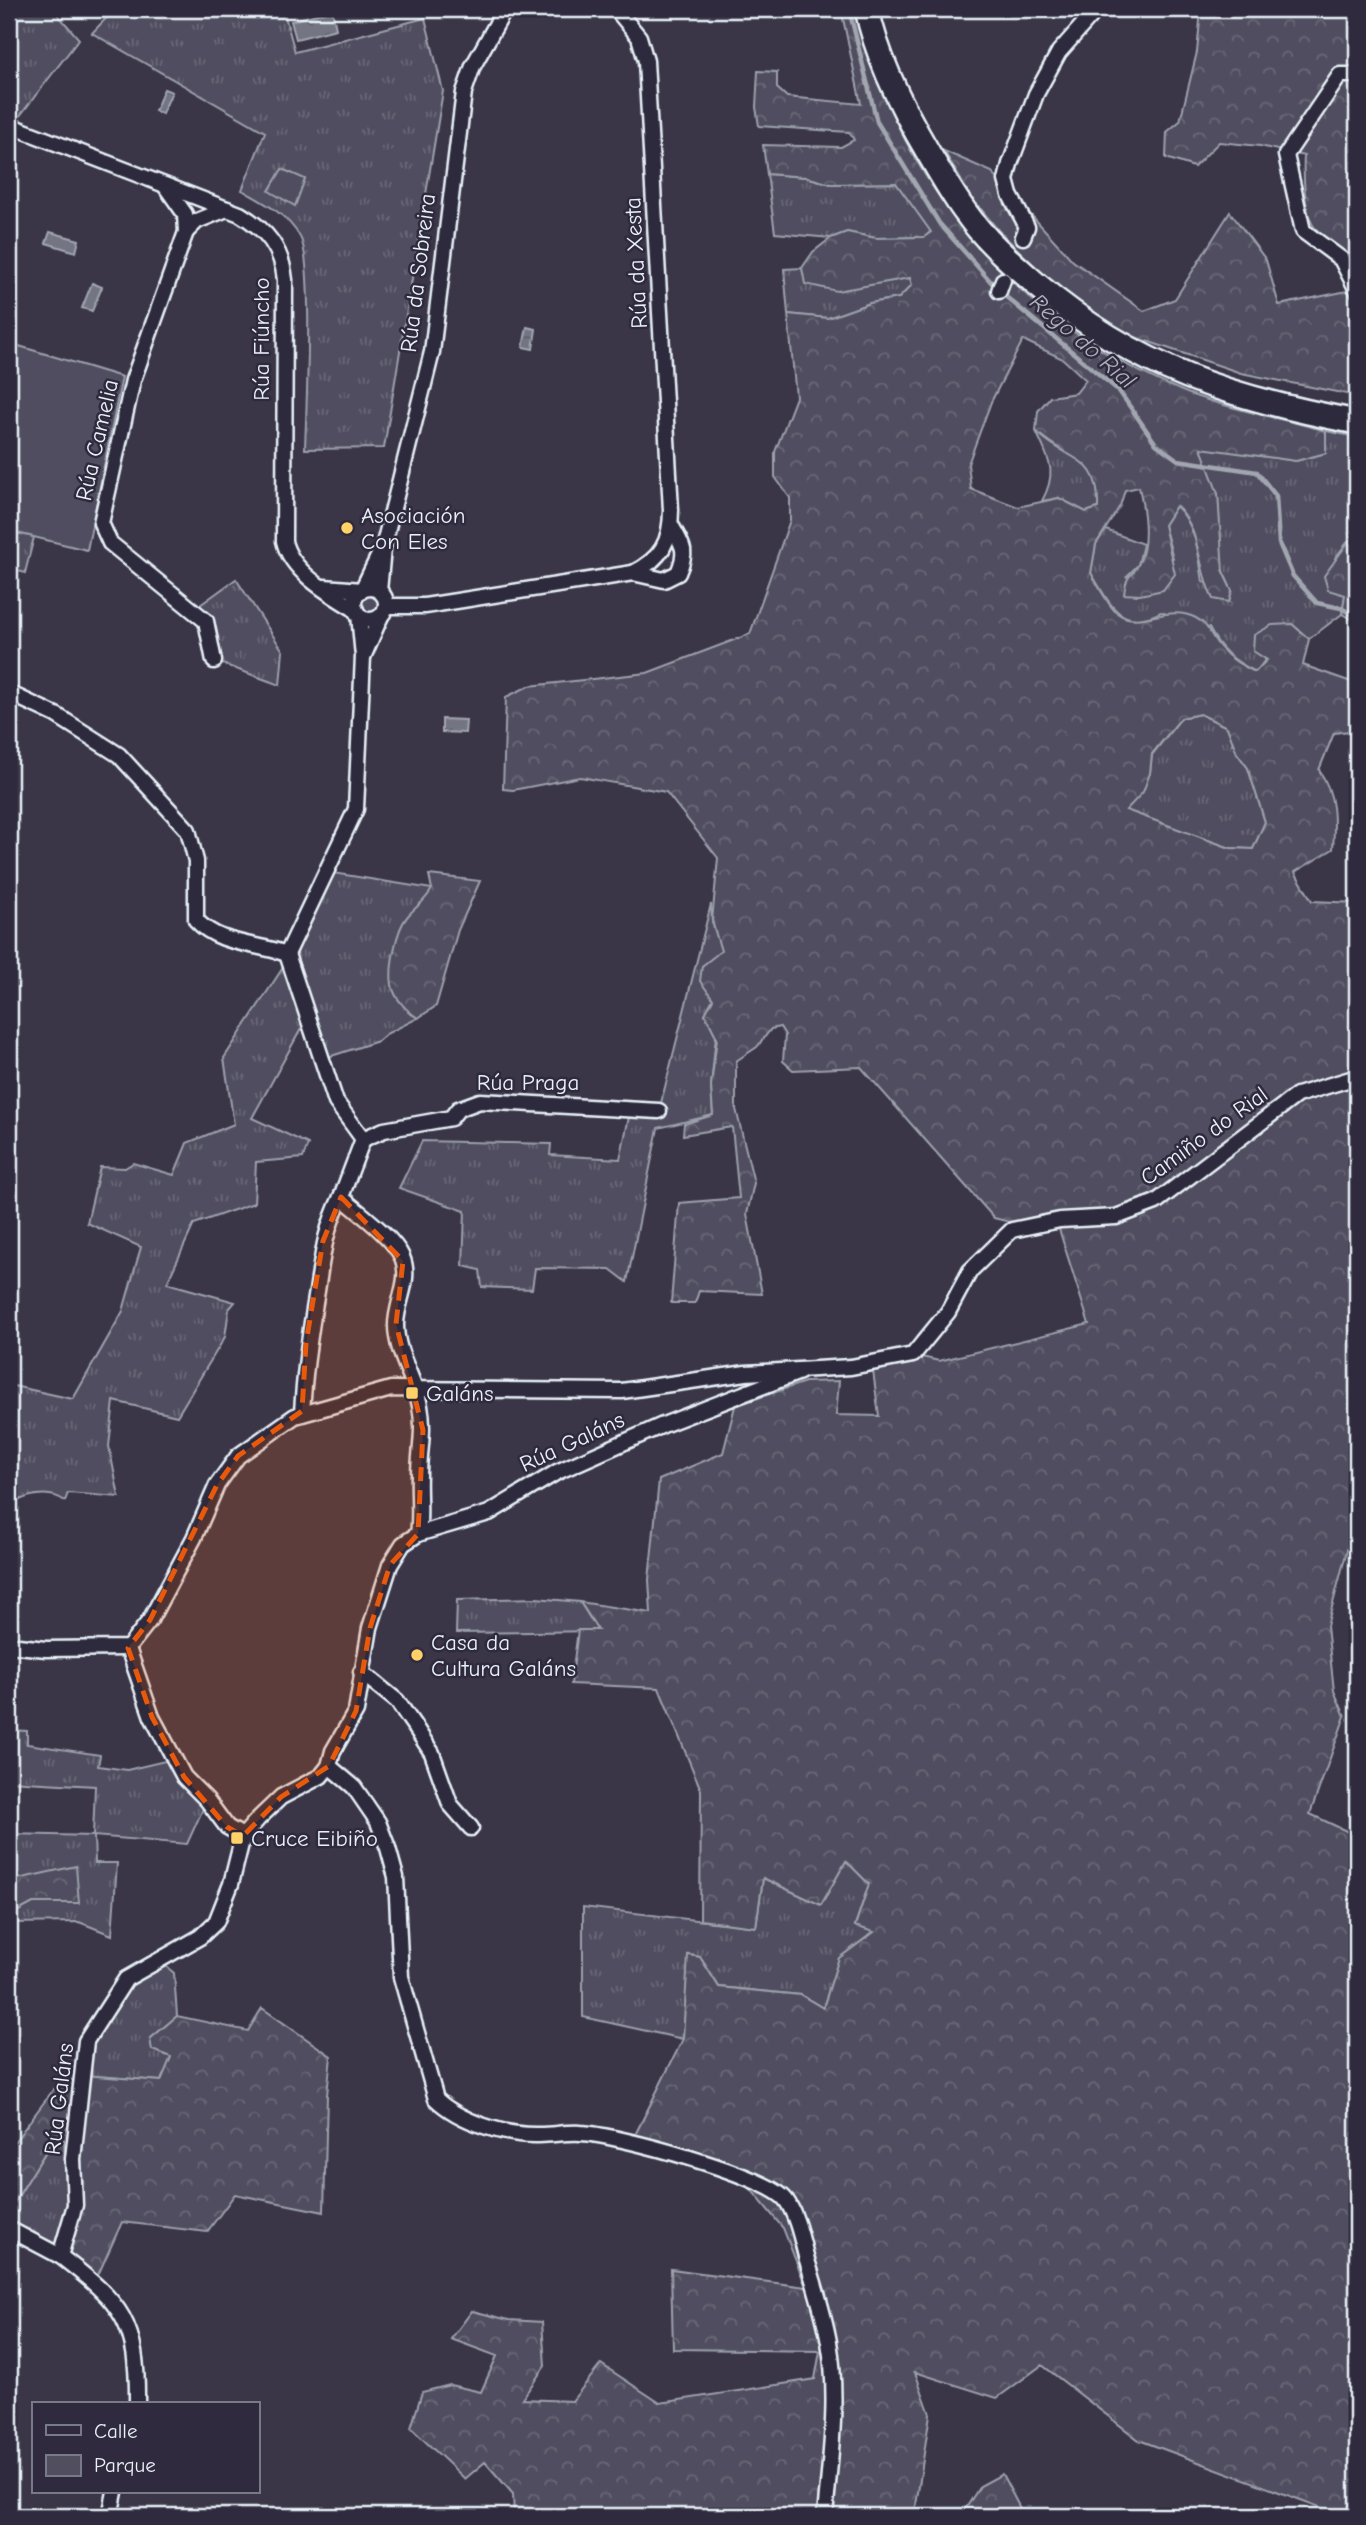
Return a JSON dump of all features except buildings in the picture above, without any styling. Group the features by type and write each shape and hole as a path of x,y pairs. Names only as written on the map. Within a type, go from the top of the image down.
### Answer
{"main road":[{"path":"867,9 889,75 912,124 940,172 966,214 1000,253 1038,286 1077,318 1129,351 1189,378 1262,402 1357,422"}],"street":[{"name":"Rúa da Sobreira","path":"379,591 383,548 432,352 464,92 473,66 505,9"},
{"name":"Rúa da Xesta","path":"616,9 635,30 646,61 671,525 667,543 659,556 633,573"},
{"path":"1023,237 1027,227 1010,195 1006,180 1010,164 1036,94 1059,52 1097,9"},
{"path":"1357,75 1340,75 1286,155 1303,231 1341,259 1357,290"},
{"name":"Rúa Fiúncho","path":"9,125 227,209 262,229 277,247 284,269 284,541 289,557 297,568 358,613"},
{"path":"165,186 189,222 227,209"},
{"name":"Rúa Camelia","path":"199,199 201,208 189,222 133,380 101,523 110,543 206,621 214,661"},
{"name":"Rúa da Xesta","path":"383,611 633,573 664,580 678,573 685,557 684,548 671,525"},
{"name":"Rúa da Sobreira","path":"362,590 383,548"},
{"path":"324,587 379,591 383,611 363,656"},
{"path":"302,1414 306,1343 326,1230 363,1139 336,1102 287,954 356,809 363,656 355,598 362,590"},
{"path":"358,613 370,620 383,611"},
{"path":"10,697 55,715 119,755 188,830 196,861 196,920 206,932 222,939 287,954"},
{"name":"Camiño do Rial","path":"128,1648 150,1620 194,1538 217,1485 231,1465 238,1456 302,1414 372,1392 414,1389 622,1391 746,1373 851,1367 913,1355 948,1312 970,1271 1012,1230 1060,1220 1116,1217 1156,1202 1297,1095 1357,1077"},
{"name":"Rúa Praga","path":"363,1139 384,1130 451,1118 468,1103 480,1101 659,1111"},
{"path":"341,1197 393,1245 403,1261 404,1283 396,1324 400,1351 420,1404 423,1430 418,1534"},
{"name":"Rúa Galáns","path":"329,1766 333,1751 356,1711 361,1672 376,1602 390,1565 403,1544 418,1534 489,1513 557,1472 663,1425 796,1376 803,1369"},
{"path":"746,1373 751,1382 747,1394"},
{"path":"9,1645 46,1649 128,1648 152,1717 184,1777 207,1800 227,1827 243,1836 281,1797 321,1776 329,1766 354,1787 378,1822 388,1848 396,1877 401,1977 436,2099 449,2112 490,2127 536,2136 582,2133 655,2146 685,2159 746,2175 785,2199 801,2237 830,2343 833,2398 825,2516"},
{"path":"361,1672 397,1701 432,1753 450,1804 471,1828"},
{"name":"Rúa Galáns","path":"60,2256 75,2206 73,2159 86,2041 126,1979 200,1937 216,1922 231,1884 243,1836"},
{"path":"9,2228 60,2256 118,2305 130,2331 135,2357 137,2402"},
{"path":"110,2516 115,2494"}],"highlighted area":[{"path":"341,1197 403,1261 396,1324 423,1430 418,1534 390,1565 370,1628 356,1711 329,1766 281,1797 243,1836 227,1827 184,1777 152,1717 128,1648 150,1620 217,1485 238,1456 302,1411 306,1343 323,1241"}],"green space":[{"path":"9,9 53,9 79,39 12,126 9,125"},
{"path":"115,9 283,9 295,52 425,18 443,91 384,448 305,449 308,305 304,252 300,237 289,222 242,190 265,132 92,33"},
{"path":"841,9 857,9 876,73 902,134 935,190 974,242 1020,288 1070,329 1126,364 1187,393 1326,431 1326,453 1296,461 1201,448 1218,494 1223,572 1232,591 1229,602 1213,599 1195,538 1184,515 1176,506 1164,525 1175,574 1163,590 1140,595 1124,594 1128,579 1138,565 1144,547 1144,516 1139,487 1125,490 1120,506 1096,544 1091,573 1111,606 1122,616 1131,619 1173,613 1196,618 1204,624 1228,655 1255,672 1267,660 1253,651 1254,635 1272,625 1292,624 1309,639 1303,665 1357,684 1357,730 1334,733 1319,770 1331,798 1334,818 1333,849 1295,872 1312,901 1357,903 1357,1512 1327,1626 1334,1691 1345,1716 1310,1814 1357,1836 1357,2516 1344,2516 1139,2440 1042,2365 997,2398 915,2372 930,2414 915,2512 922,2516 514,2516 513,2494 485,2462 465,2479 411,2428 422,2392 450,2385 481,2392 497,2356 451,2339 472,2311 509,2320 542,2322 545,2366 522,2399 572,2401 601,2364 660,2403 815,2379 820,2351 673,2349 671,2269 806,2287 783,2228 750,2188 632,2141 683,2039 688,1955 700,1957 719,1987 801,1995 823,2008 839,1958 874,1932 855,1926 869,1884 846,1861 821,1905 763,1878 756,1927 700,1920 701,1790 659,1688 571,1684 578,1630 598,1630 580,1602 651,1613 649,1580 659,1480 723,1453 735,1406 805,1382 839,1381 836,1415 879,1416 872,1363 913,1355 939,1361 1089,1324 1059,1229 1012,1230 1010,1222 994,1218 861,1067 793,1070 783,1061 785,1035 780,1027 771,1029 757,1047 736,1061 736,1109 754,1183 747,1214 762,1294 699,1291 695,1303 671,1303 679,1203 739,1198 732,1127 683,1135 684,1124 713,1115 711,1086 717,1038 705,1014 713,999 700,981 702,966 721,951 712,921 718,858 666,792 580,777 513,790 503,789 506,697 529,686 647,673 750,634 790,520 790,498 775,477 775,452 796,397 788,314 828,318 870,303 899,298 912,285 910,278 837,291 805,284 802,268 813,252 831,238 847,232 876,238 924,237 931,232 896,183 831,184 806,177 767,174 763,145 841,147 854,140 849,132 759,126 756,107 758,71 777,72 777,88 787,97 861,104","holes":["1023,340 1063,359 1086,380 1076,393 1050,397 1038,411 1036,431 1088,469 1094,478 1098,508 1086,512 1059,498 1018,507 971,489 968,464 991,402","1200,714 1227,727 1237,753 1248,768 1265,822 1253,849 1230,848 1126,810 1143,792 1150,773 1152,754 1181,718"]},
{"path":"1357,9 1357,266 1311,222 1305,193 1304,156 1260,146 1219,142 1194,167 1166,158 1167,132 1180,121 1197,52 1201,10"},
{"path":"944,151 992,172 1073,261 1144,311 1175,299 1230,212 1266,260 1279,305 1357,289 1357,396 1241,373 1123,333 1052,283 998,230 971,197"},
{"path":"282,169 305,179 295,206 269,191"},
{"path":"767,174 806,177 831,184 896,183 931,231 925,237 876,238 847,232 831,238 775,233"},
{"path":"802,268 806,284 910,278 912,285 899,298 870,303 828,318 788,314 784,269"},
{"path":"9,343 122,377 87,550 9,531"},
{"path":"1036,431 1088,468 1094,477 1098,508 1086,512 1059,498 1042,501 1051,473 1048,458"},
{"path":"1326,431 1357,437 1357,530 1335,558 1345,595 1342,614 1309,639 1292,624 1256,672 1228,654 1209,628 1161,612 1147,618 1126,617 1111,604 1091,573 1096,544 1106,530 1143,544 1138,565 1126,577 1173,558 1164,525 1176,506 1183,513 1192,531 1203,582 1232,591 1222,569 1218,494 1200,447 1296,461 1326,453"},
{"path":"1357,530 1357,622 1342,614 1345,595 1328,590 1324,576"},
{"path":"9,531 34,537 25,573 9,568"},
{"path":"236,579 283,651 280,685 214,661 198,615 200,605"},
{"path":"370,596 376,599 379,605 376,611 370,614 364,611 361,605 364,599"},
{"path":"1200,714 1227,727 1237,753 1248,768 1265,822 1253,849 1230,848 1125,810 1140,794 1150,773 1152,755 1181,718"},
{"path":"327,872 432,889 408,1012 418,1018 378,1041 322,1059 307,1018 252,1118 308,1144 303,1158 256,1162 254,1203 194,1224 167,1283 235,1302 229,1309 225,1337 177,1416 114,1401 109,1446 119,1497 68,1493 65,1501 44,1494 21,1499 9,1507 9,1385 73,1399 123,1311 141,1247 87,1223 100,1167 125,1168 133,1163 174,1175 187,1143 234,1124 224,1058 282,969"},
{"path":"429,875 480,881 458,930 436,1006 418,1018 398,1000 392,985 392,969 394,950 403,923 432,889"},
{"path":"711,904 712,921 722,951 702,966 713,999 705,1014 716,1035 711,1086 713,1115 658,1128 627,1282 610,1269 535,1268 532,1289 482,1287 480,1270 463,1266 465,1211 399,1188 422,1141 551,1144 550,1155 620,1159 629,1117 659,1111"},
{"path":"536,1598 580,1602 598,1631 456,1633 457,1600"},
{"path":"9,1730 27,1731 27,1744 100,1755 98,1766 127,1770 169,1760 207,1800 187,1844 94,1836 95,1863 117,1863 112,1935 79,1922 9,1923 9,1916 33,1903 76,1867 9,1881 9,1834 93,1836 95,1786 9,1781"},
{"path":"846,1860 869,1884 855,1925 875,1931 839,1958 823,2008 801,1995 719,1987 700,1957 689,1955 683,2039 583,2017 583,1907 756,1927 763,1878 821,1905"},
{"path":"76,1866 79,1903 33,1903 9,1916 9,1881"},
{"path":"157,1959 174,1973 177,2016 150,2039 172,2057 161,2081 82,2075 86,2041 123,1982"},
{"path":"262,2008 331,2056 327,2095 324,2212 235,2194 207,2232 122,2222 94,2284 60,2256 75,2205 66,2182 64,2140 51,2143 9,2211 9,2149 54,2089 82,2075 161,2081 171,2057 152,2050 150,2039 177,2016 248,2031"},
{"path":"65,2140 66,2182 75,2205 60,2256 9,2229 9,2211 51,2143"},
{"path":"1002,2474 1024,2516 961,2516 980,2486"}],"water":[{"path":"332,10 336,29 296,39 291,21"},
{"path":"164,89 172,92 162,114 155,111"},
{"path":"50,232 79,240 76,252 46,243"},
{"path":"92,283 102,287 92,311 82,308"},
{"path":"527,327 536,329 533,349 523,347"},
{"path":"442,719 466,720 465,733 442,732"}],"waterway":[{"name":"Rego do Rial","path":"849,9 877,122 939,223 999,291 1119,391 1156,444 1178,460 1257,472 1276,496 1279,543 1293,576 1317,603 1341,608 1357,617"}],"place":[{"name":"Asociación Con Eles","path":"347,528"},
{"name":"Galáns","path":"412,1393"},
{"name":"Casa da Cultura Galáns","path":"417,1655"},
{"name":"Cruce Eibiño","path":"237,1838"}]}
